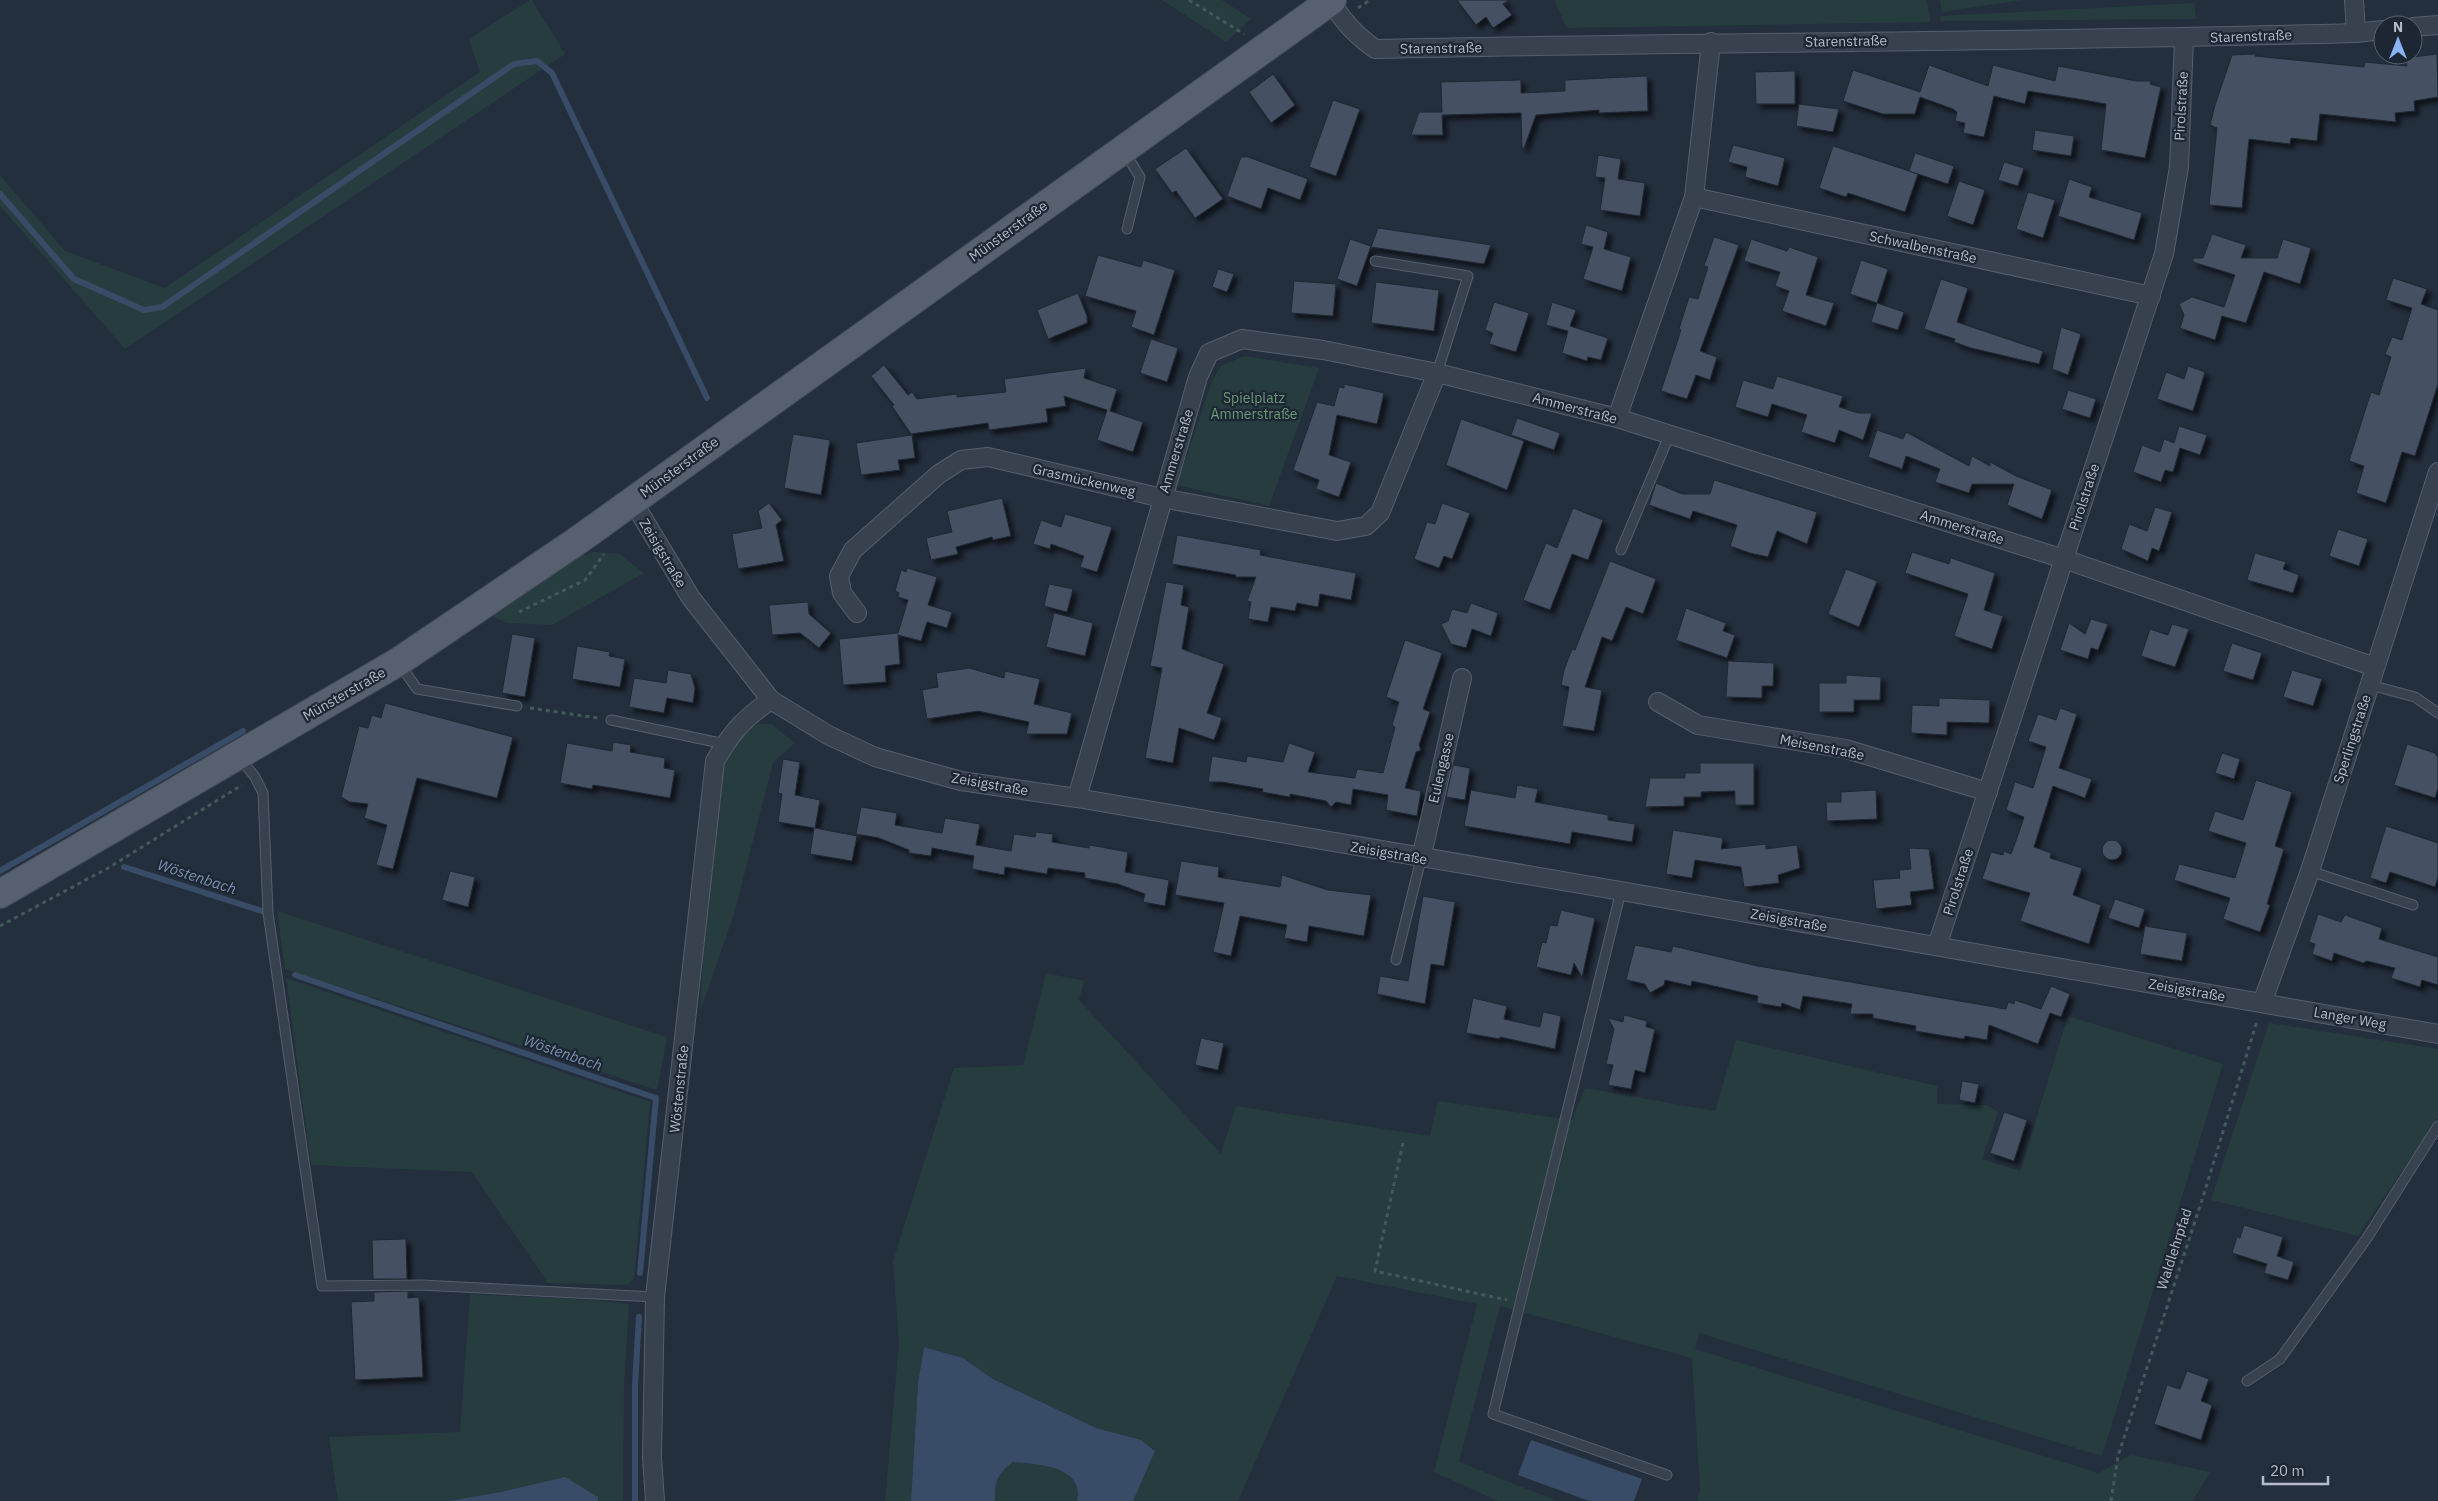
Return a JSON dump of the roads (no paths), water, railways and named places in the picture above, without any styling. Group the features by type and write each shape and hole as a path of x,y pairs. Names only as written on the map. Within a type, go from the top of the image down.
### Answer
{"main road":[{"name":"Münsterstraße","path":"0,894 398,662 577,541 1122,148 1331,1"}],"street":[{"path":"2354,0 2356,33"},
{"name":"Starenstraße","path":"1331,1 1341,19 1353,33 1375,49 1711,42 2184,38 2373,31"},
{"path":"2423,26 2438,25"},
{"name":"Pirolstraße","path":"1938,946 2164,254 2178,167 2184,38"},
{"path":"1616,418 1694,197 1711,42"},
{"name":"Schwalbenstraße","path":"1694,197 2151,296"},
{"name":"Ammerstraße","path":"1077,798 1198,378 1209,353 1242,339 1323,350 1437,373 1616,418 1668,436 2064,559 2375,667"},
{"name":"Grasmückenweg","path":"857,613 842,593 838,576 853,550 939,474 961,460 988,457 1162,498 1337,531 1366,526 1380,513 1437,373"},
{"name":"Sperlingstraße","path":"2262,1003 2310,871 2375,667 2434,495 2438,472"},
{"name":"Zeisigstraße","path":"632,500 691,598 772,700 828,734 875,757 960,781 1077,798 2262,1003"},
{"name":"Eulengasse","path":"1421,858 1462,678"},
{"name":"Wöstenstraße","path":"655,1501 652,1458 655,1297 715,761 737,726 772,700"},
{"name":"Meisenstraße","path":"1658,702 1698,725 1846,750 1988,792"},
{"name":"Langer Weg","path":"2262,1003 2438,1034"}],"lane":[{"path":"1122,148 1140,177 1127,229"},
{"path":"1375,261 1468,276 1437,373"},
{"path":"1621,550 1668,436"},
{"path":"398,662 417,689 517,706"},
{"path":"2370,685 2415,697 2438,713"},
{"path":"611,720 725,744"},
{"path":"238,756 255,777 263,792 268,913 322,1286 421,1285 655,1297"},
{"path":"1396,960 1421,858"},
{"path":"2310,871 2414,905"},
{"path":"1621,891 1492,1414 1666,1475"},
{"path":"2247,1381 2280,1359 2367,1238 2438,1126"}],"water":[{"path":"924,1347 963,1358 993,1379 1096,1428 1141,1440 1155,1451 1133,1501 1077,1501 1078,1489 1074,1480 1067,1474 1046,1466 1013,1462 998,1478 995,1488 995,1501 911,1501 918,1383"},
{"path":"1531,1440 1642,1479 1634,1501 1589,1501 1518,1475"},
{"path":"565,1477 598,1497 598,1501 448,1501 501,1492"}],"waterway":[{"path":"0,194 74,279 144,310 162,307 514,64 537,61 552,73 707,398"},
{"path":"0,871 243,731"},
{"name":"Wöstenbach","path":"124,867 262,911"},
{"name":"Wöstenbach","path":"295,975 656,1098 640,1273"},
{"name":"Wöstenbach","path":"635,1501 635,1385 639,1317"}],"park label":[{"name":"Spielplatz Ammerstraße","path":"1254,406"}]}
